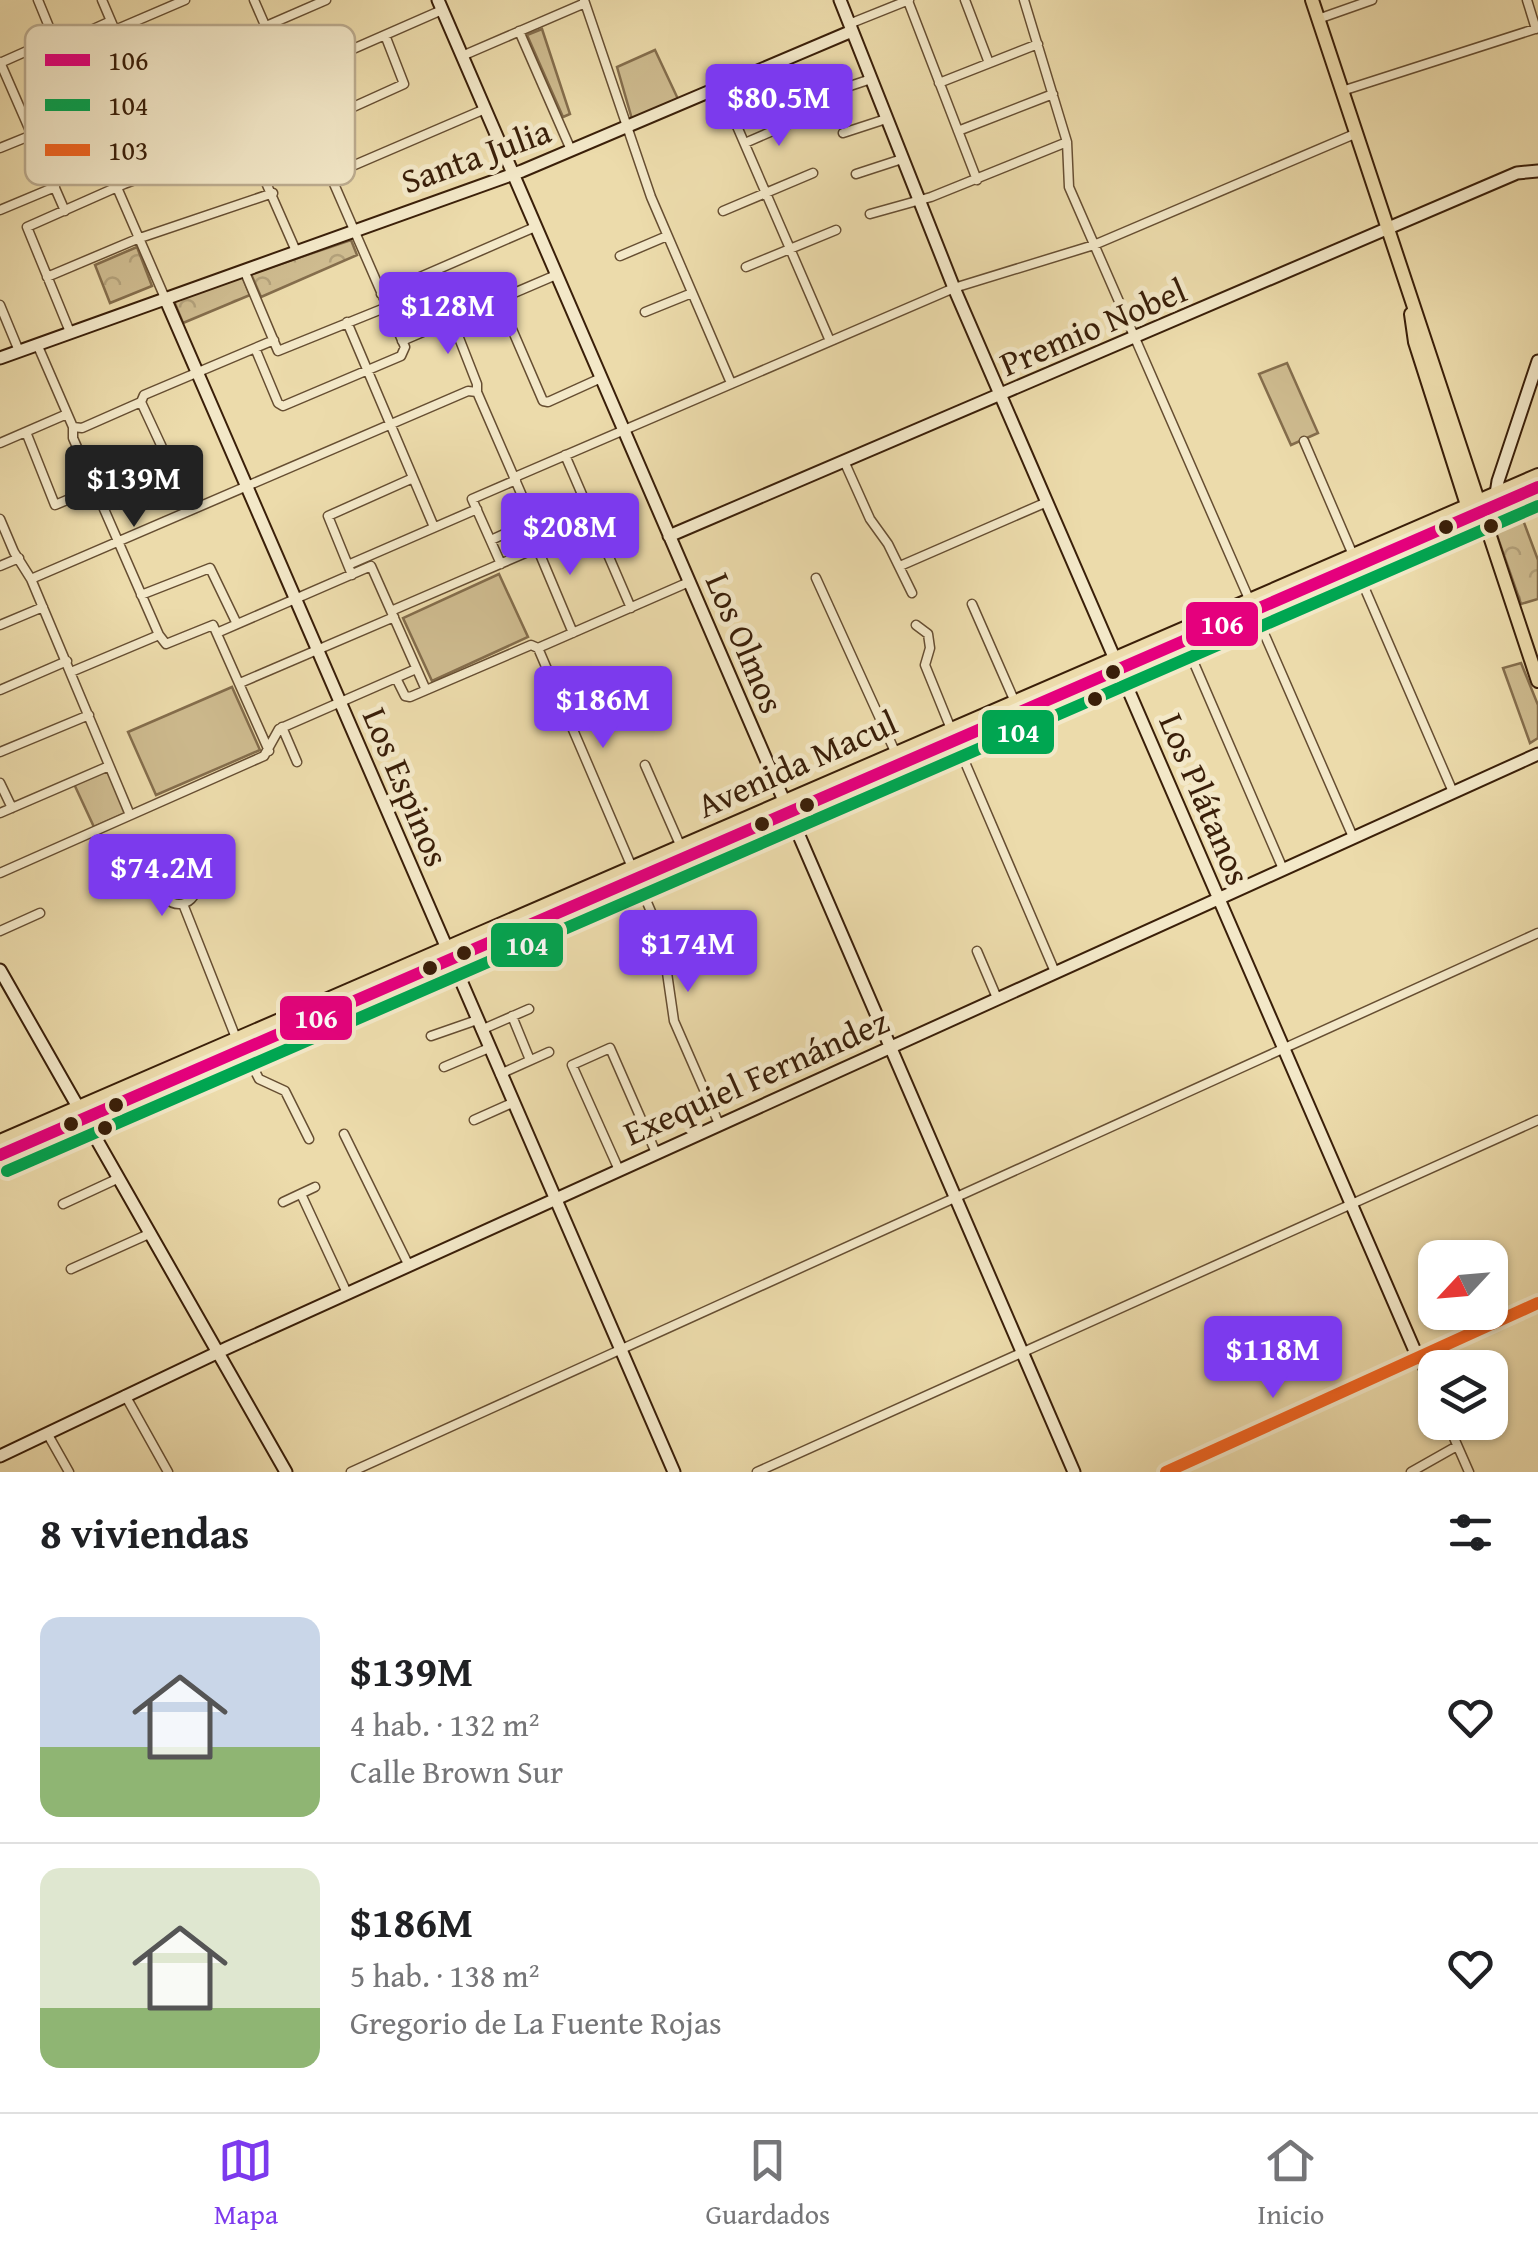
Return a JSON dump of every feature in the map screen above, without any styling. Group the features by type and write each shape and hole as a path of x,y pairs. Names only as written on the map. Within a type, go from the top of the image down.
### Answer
{"main road":[{"path":"1312,0 1389,230 1449,429 1484,503 1538,681"},
{"name":"Avenida Macul","path":"82,1112 1354,561 1538,475"},
{"name":"Avenida Macul","path":"1484,503 1538,487"},
{"name":"Avenida Macul","path":"953,734 1016,702 1184,640 1252,605"},
{"name":"Avenida Macul","path":"634,873 681,847 786,807"},
{"path":"0,1141 82,1112"},
{"path":"0,1155 82,1112"}],"street":[{"path":"38,0 48,25"},
{"path":"102,0 113,25"},
{"path":"116,25 185,0"},
{"path":"254,0 265,25"},
{"path":"267,25 326,0"},
{"name":"Los Plátanos","path":"840,0 954,288 1418,1358"},
{"path":"851,27 908,0 977,180"},
{"path":"964,0 989,63"},
{"path":"1024,0 1068,142 1068,184 1352,837"},
{"path":"1318,19 1372,0"},
{"path":"1342,91 1537,29 1526,0"},
{"path":"462,56 585,1 625,128 731,383"},
{"path":"355,48 440,3"},
{"name":"Los Olmos","path":"440,3 1074,1472"},
{"name":"Santa Julia","path":"0,358 513,174 851,27"},
{"path":"519,31 572,150"},
{"path":"355,107 404,84 385,35"},
{"path":"939,83 1038,44"},
{"path":"25,52 0,63 5,86 25,122"},
{"path":"829,93 871,79"},
{"path":"720,87 830,341"},
{"path":"958,131 1053,94"},
{"path":"355,165 485,109"},
{"path":"842,133 886,119"},
{"path":"744,143 798,120"},
{"path":"501,564 472,498 954,288 1094,246 1356,134"},
{"path":"0,148 25,137"},
{"path":"870,214 977,180 1068,142"},
{"path":"856,174 902,159"},
{"name":"Premio Nobel","path":"669,536 1517,174 1538,171"},
{"path":"723,211 813,173"},
{"name":"Los Espinos","path":"116,185 674,1472"},
{"path":"70,332 26,229 125,185"},
{"path":"269,185 296,250"},
{"path":"254,348 281,406 404,352 334,185"},
{"path":"0,210 55,187 66,211"},
{"path":"46,277 273,194"},
{"path":"381,294 536,227"},
{"path":"746,268 836,230"},
{"path":"620,256 667,236"},
{"path":"244,269 278,351 387,307"},
{"path":"402,340 556,275"},
{"path":"645,312 692,293"},
{"path":"499,299 543,401 601,378"},
{"path":"0,305 19,350"},
{"path":"452,320 477,392 533,521 530,530 573,633"},
{"path":"346,322 434,528"},
{"path":"26,432 55,504 167,458 142,402 143,396 274,340"},
{"path":"37,344 73,428 73,438 159,635 166,644 211,624 218,632 269,751"},
{"path":"1484,503 1538,361"},
{"path":"31,579 468,391 477,392"},
{"path":"73,428 82,428 142,402"},
{"path":"0,443 67,414"},
{"path":"1304,441 1453,792"},
{"path":"565,455 632,608"},
{"path":"844,462 870,520 886,541 912,593"},
{"path":"352,575 329,515 413,478"},
{"path":"900,566 1047,502"},
{"path":"348,565 477,510"},
{"path":"0,518 72,672 130,815"},
{"path":"491,540 533,521"},
{"path":"240,683 538,548"},
{"path":"0,566 19,558"},
{"path":"218,632 372,566 426,690"},
{"path":"141,594 210,568 237,624"},
{"path":"816,578 898,758"},
{"path":"538,648 689,582"},
{"path":"972,604 1016,702"},
{"path":"0,625 43,607"},
{"path":"916,625 928,634 930,648 925,665 1055,972"},
{"path":"72,672 159,635"},
{"path":"1184,640 1283,868"},
{"path":"396,678 406,698 531,645 538,648 660,933 674,1021 720,1124"},
{"path":"0,690 67,661"},
{"path":"0,873 264,756 282,727 416,669"},
{"path":"0,752 89,715"},
{"path":"282,727 297,762"},
{"name":"Exequiel Fernández","path":"0,1456 218,1352 1538,754"},
{"path":"645,765 681,847"},
{"path":"0,814 109,766"},
{"path":"0,783 12,808"},
{"path":"174,871 186,872 195,882 194,895 183,904 171,902 163,892 164,880 174,871"},
{"path":"183,904 240,1043 259,1078 284,1091 309,1139"},
{"path":"0,930 40,913"},
{"path":"351,1472 1538,933"},
{"path":"977,952 997,998"},
{"path":"0,970 286,1472"},
{"path":"431,1036 529,1009"},
{"path":"512,1016 530,1060"},
{"path":"444,1066 488,1048"},
{"path":"618,1170 572,1065 584,1059 610,1048 656,1153"},
{"path":"500,1074 550,1052"},
{"path":"474,1120 512,1103"},
{"path":"757,1472 1538,1120"},
{"path":"344,1134 408,1266"},
{"path":"63,1204 119,1178"},
{"path":"283,1202 314,1187"},
{"path":"300,1194 348,1293"},
{"path":"70,1269 150,1234"},
{"path":"1436,1350 1538,1304"},
{"path":"1166,1472 1418,1358"},
{"path":"125,1395 168,1472"},
{"path":"47,1432 69,1472"},
{"path":"1454,1440 1469,1472"},
{"path":"1411,1472 1457,1446"}],"green space":[{"path":"542,29 570,114 563,117 527,35"},
{"path":"655,50 678,99 632,119 617,67"},
{"path":"351,240 357,255 261,297 251,274"},
{"path":"137,247 152,286 110,303 95,265"},
{"path":"242,276 250,295 183,323 174,301"},
{"path":"1287,363 1318,433 1291,445 1259,374"},
{"path":"1520,512 1538,560 1538,599 1521,604 1493,524"},
{"path":"499,574 528,637 432,681 403,618"},
{"path":"1521,663 1538,705 1538,738 1530,743 1503,668"},
{"path":"232,687 260,750 156,795 128,732"},
{"path":"107,770 126,813 94,827 74,784"}],"transit line":[{"name":"106","path":"0,1155 1538,487"},
{"name":"104","path":"7,1171 1538,506"},
{"name":"103","path":"1166,1472 1538,1303"}]}
